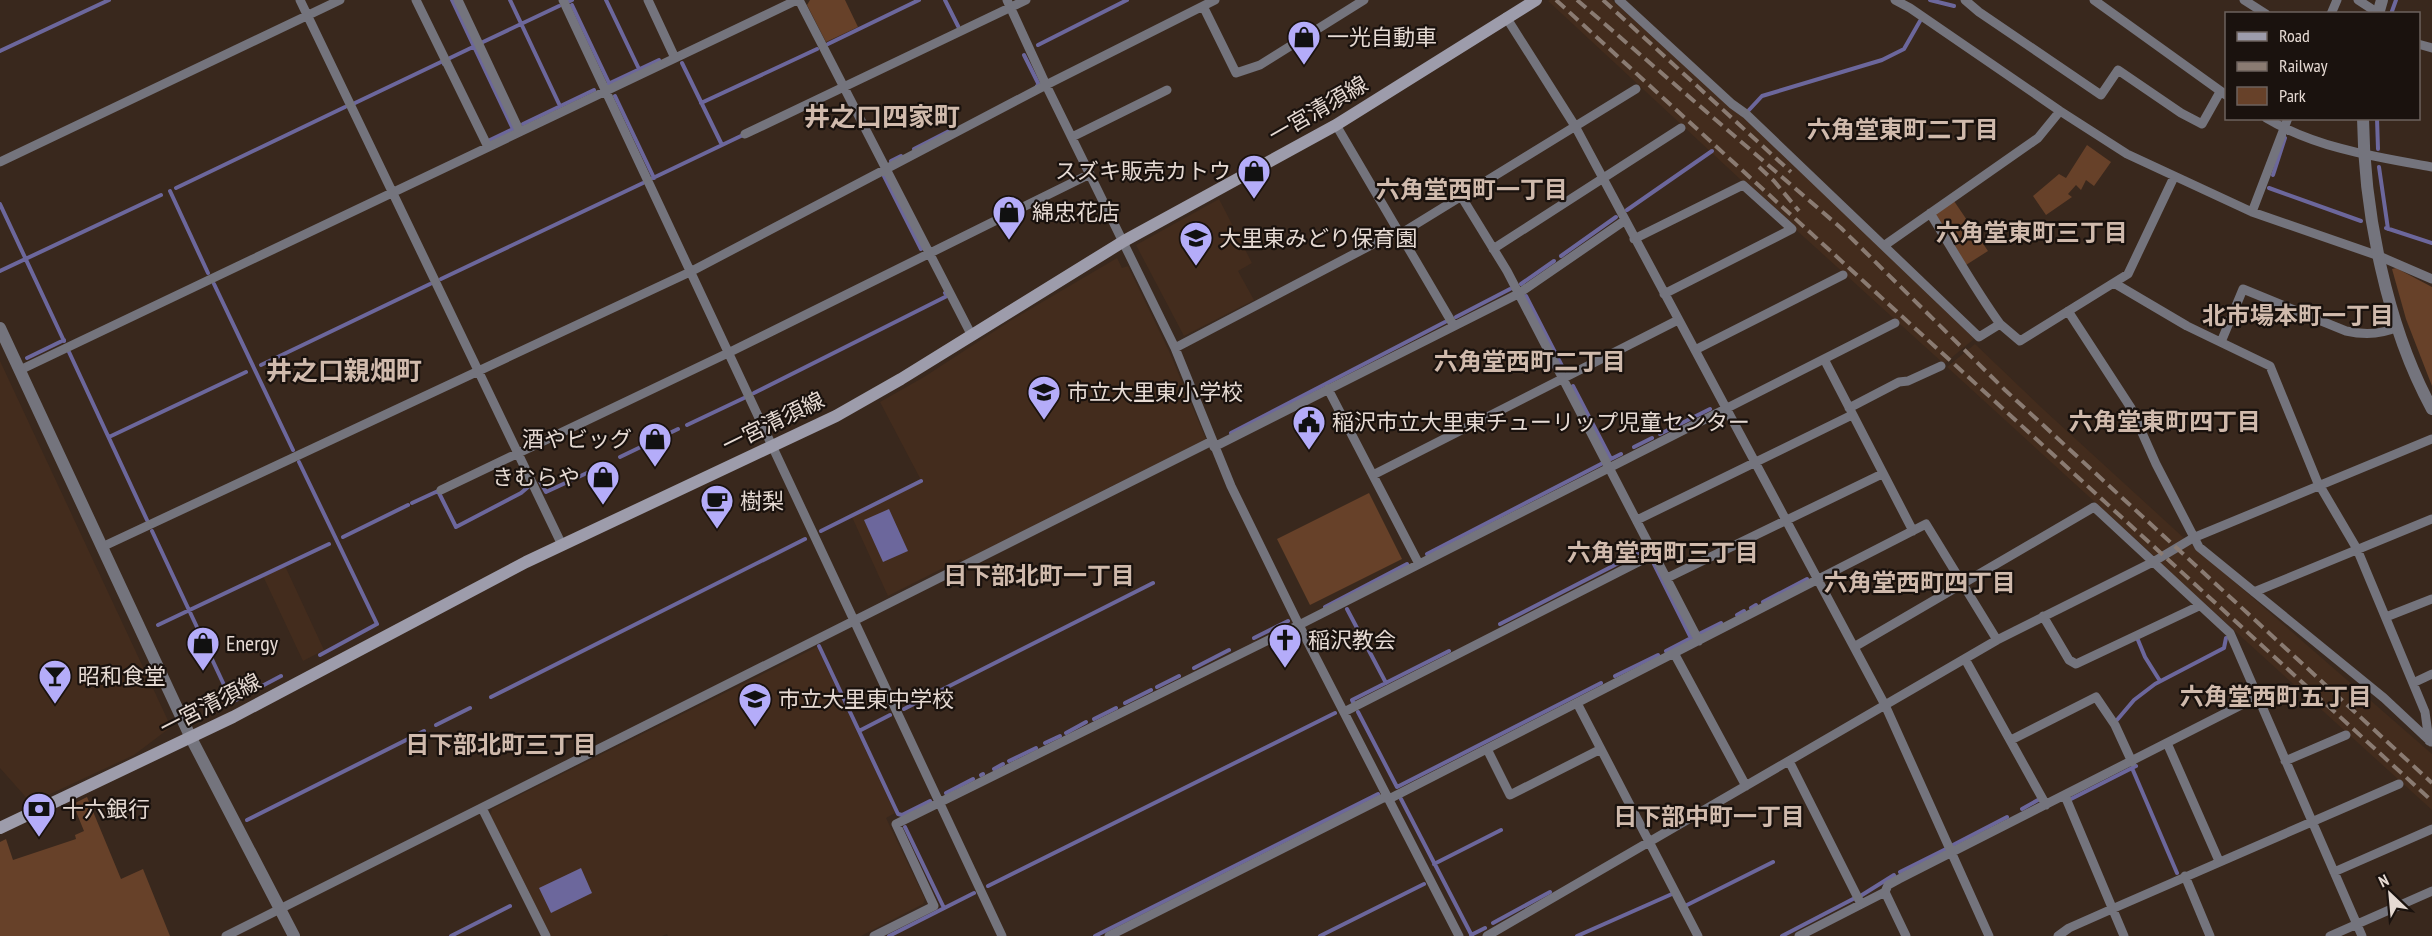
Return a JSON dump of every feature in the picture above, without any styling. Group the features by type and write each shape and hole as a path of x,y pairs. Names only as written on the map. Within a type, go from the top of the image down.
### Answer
{"main road":[{"name":"一宮清須線","path":"0,828 191,738 562,545 836,416 1124,241 1336,125 1534,1"}],"street":[{"path":"300,0 562,545"},
{"path":"0,162 340,0"},
{"path":"416,0 488,147"},
{"path":"458,0 520,132"},
{"path":"563,0 1002,936"},
{"path":"648,0 675,58"},
{"path":"20,370 798,0 971,334"},
{"path":"745,134 1009,4 1026,0"},
{"path":"102,547 690,272 1046,85 1215,0"},
{"path":"1203,6 1236,73 1260,65 1364,0"},
{"path":"1619,0 1732,104 1746,114 1979,337 2000,324"},
{"path":"1895,0 1941,28 2060,111 2127,154 2252,212 2379,256 2430,277"},
{"path":"1965,0 1979,12 2101,95 2118,70 2181,113 2202,124 2223,94 2094,0"},
{"path":"2244,0 2263,12"},
{"path":"2358,0 2376,12"},
{"path":"1009,4 1174,348 1213,444 1299,625 1459,936"},
{"path":"1506,17 1575,126 1885,705 1989,936"},
{"path":"1174,348 1399,232 1636,88"},
{"path":"1072,137 1167,90"},
{"path":"1885,245 2038,138 2060,111"},
{"path":"2269,120 2284,129 2366,156 2432,167"},
{"path":"2252,212 2287,120"},
{"path":"2364,120 2366,156 2379,256 2398,327 2414,372 2432,410"},
{"path":"1336,125 1454,326"},
{"path":"1493,249 1681,128"},
{"path":"441,490 728,353 1090,174"},
{"path":"1930,213 1965,268 1977,293 2000,324 2020,341 2128,274 2174,177"},
{"path":"1634,239 1743,185 1792,229 1664,294"},
{"path":"1461,196 1493,249 1563,378 1699,641"},
{"path":"226,936 1518,294 1624,220"},
{"path":"1695,350 1843,275"},
{"path":"2114,283 2187,326 2270,366 2320,486 2358,549 2425,712 2431,742"},
{"path":"2221,342 2243,289 2346,331 2383,334 2398,327"},
{"path":"2068,311 2131,408 2199,547 2384,698 2431,742"},
{"path":"1373,475 1678,320"},
{"path":"874,936 934,906 896,824 1299,625 1895,322"},
{"path":"0,328 191,738 294,936"},
{"path":"1824,359 1913,531"},
{"path":"1637,520 1755,462 1851,411 1899,382 1908,381 1941,366"},
{"path":"1328,389 1419,564"},
{"path":"1487,936 1997,640 2152,562 2193,538 2432,439"},
{"path":"1667,578 1882,474"},
{"path":"1854,647 2094,507 2230,633 2362,936"},
{"path":"2254,592 2432,519"},
{"path":"1109,936 1487,749 1926,524 1997,640"},
{"path":"1344,712 1654,554"},
{"path":"2386,617 2432,599"},
{"path":"2043,616 2069,660 2076,664 2199,606"},
{"path":"1674,653 1746,786"},
{"path":"1965,659 2046,806"},
{"path":"2413,683 2432,674"},
{"path":"2011,740 2096,697 2115,725 2132,762"},
{"path":"1799,936 1885,891 1888,885 1899,879 2257,697"},
{"path":"1577,703 1698,936"},
{"path":"2285,761 2346,735"},
{"path":"2167,743 2219,861"},
{"path":"1487,749 1510,795 1601,749"},
{"path":"1789,761 1861,904"},
{"path":"2058,936 2069,928 2185,876 2399,784"},
{"path":"2065,796 2124,936"},
{"path":"482,808 546,936"},
{"path":"2334,872 2432,829"},
{"path":"2185,876 2210,936"},
{"path":"1885,891 1906,936"},
{"path":"2330,936 2432,891"}],"shaded area":[{"path":"1612,0 1741,114 1975,338 1944,364 1740,179 1548,1"},
{"name":"大里東みどり保育園","path":"1219,199 1252,263 1238,271 1254,300 1184,336 1136,245"},
{"name":"市立大里東小学校","path":"1117,258 1122,268 1128,266 1169,351 1206,439 963,561 961,559 888,596 852,517 922,482 880,402"},
{"path":"1975,344 2185,539 2155,557 1947,367"},
{"path":"0,361 171,727 134,755 31,803 0,768"},
{"path":"889,509 908,551 883,562 864,520"},
{"path":"2191,544 2432,754 2432,810 2161,564 2160,562"},
{"path":"285,566 324,650 303,661 263,576"},
{"name":"市立大里東中学校","path":"817,647 895,813 886,818 925,899 923,904 861,936 668,936 667,934 662,936 550,936 490,816 492,809"},
{"path":"581,868 592,893 551,913 539,888"}],"green space":[{"path":"810,0 845,0 858,27 826,42 807,5"},
{"path":"2087,145 2111,162 2094,186 2086,180 2081,190 2076,185 2068,194 2072,197 2046,215 2033,196 2059,174 2066,178"},
{"path":"1954,201 1988,251 1966,265 1935,217"},
{"path":"2396,268 2432,287 2432,386 2406,319 2392,269"},
{"path":"1369,493 1402,559 1310,605 1277,539"},
{"path":"87,797 121,879 143,869 170,936 0,936 0,842 6,839 13,860 76,839 75,835 84,831 73,804"}],"waterway":[{"path":"0,51 109,0"},
{"path":"452,0 513,129 490,140"},
{"path":"510,0 560,106"},
{"path":"606,0 639,69"},
{"path":"828,44 919,0"},
{"path":"945,0 958,26"},
{"path":"1038,45 1127,0"},
{"path":"1930,0 1954,6"},
{"path":"2392,12 2396,0"},
{"path":"572,5 609,83"},
{"path":"483,42 559,6"},
{"path":"1749,110 1762,96 1882,60 1904,49 1920,21"},
{"path":"450,58 475,46"},
{"path":"701,103 817,49"},
{"path":"1024,55 1039,85 1037,86"},
{"path":"608,84 659,60"},
{"path":"355,103 443,61 444,64"},
{"path":"682,63 722,145"},
{"path":"523,124 594,90"},
{"path":"615,96 654,178"},
{"path":"176,188 345,107"},
{"path":"2377,120 2378,149"},
{"path":"914,149 953,129"},
{"path":"653,178 743,135"},
{"path":"2273,175 2285,138"},
{"path":"1627,210 1712,151"},
{"path":"891,161 901,156"},
{"path":"2379,167 2388,229"},
{"path":"884,176 921,249"},
{"path":"441,279 643,183"},
{"path":"2269,188 2361,221"},
{"path":"170,191 208,273"},
{"path":"0,271 161,195"},
{"path":"0,204 64,341"},
{"path":"1561,256 1616,217"},
{"path":"2386,228 2432,243"},
{"path":"1521,284 1554,261"},
{"path":"214,284 293,450"},
{"path":"261,365 430,284"},
{"path":"1456,317 1510,289"},
{"path":"754,393 947,296 945,293"},
{"path":"1526,296 1562,366"},
{"path":"1231,433 1445,322"},
{"path":"27,358 64,340"},
{"path":"69,352 147,520"},
{"path":"109,437 246,372"},
{"path":"1573,386 1611,459"},
{"path":"687,425 744,398"},
{"path":"1660,434 1710,409"},
{"path":"620,457 678,429"},
{"path":"1634,447 1652,438"},
{"path":"1611,459 1621,454"},
{"path":"299,462 377,624 320,655"},
{"path":"1427,554 1603,463"},
{"path":"540,481 546,492 602,466"},
{"path":"821,531 921,481"},
{"path":"412,503 438,491 456,527 521,493 528,487"},
{"path":"343,537 408,505"},
{"path":"152,531 232,702 281,676"},
{"path":"491,697 805,539"},
{"path":"158,625 329,544"},
{"path":"1500,624 1642,551"},
{"path":"1325,607 1407,564"},
{"path":"1654,564 1691,638 1666,651"},
{"path":"1763,602 1807,579"},
{"path":"904,709 1153,583"},
{"path":"1751,608 1756,605"},
{"path":"1347,609 1386,683"},
{"path":"1737,615 1744,611"},
{"path":"1254,638 1288,621"},
{"path":"1699,634 1721,623"},
{"path":"2117,720 2134,700 2155,684 2224,648 2226,638"},
{"path":"2138,640 2145,657 2160,681"},
{"path":"819,646 898,814 902,815 930,801"},
{"path":"1194,668 1229,650"},
{"path":"1354,704 1352,700 1449,651"},
{"path":"1615,676 1658,655"},
{"path":"1157,687 1179,676"},
{"path":"1358,712 1397,787 1601,683"},
{"path":"1125,703 1151,690"},
{"path":"436,725 470,708"},
{"path":"1094,719 1116,708"},
{"path":"988,886 1335,713"},
{"path":"859,731 890,715"},
{"path":"1066,733 1086,722"},
{"path":"247,820 424,731"},
{"path":"1045,743 1060,736"},
{"path":"1009,761 1036,748"},
{"path":"994,769 1003,764"},
{"path":"2071,799 2136,766"},
{"path":"2132,768 2177,873"},
{"path":"946,793 973,779"},
{"path":"1095,936 1378,794"},
{"path":"1401,799 1472,936"},
{"path":"2022,809 2038,800"},
{"path":"1953,845 2007,817"},
{"path":"905,827 944,908"},
{"path":"1434,864 1501,830"},
{"path":"1900,872 1946,849"},
{"path":"1687,905 1773,862"},
{"path":"1862,895 1894,875"},
{"path":"1320,936 1424,884"},
{"path":"1493,923 1550,892"},
{"path":"889,936 974,893"},
{"path":"1577,936 1672,894"},
{"path":"1782,936 1853,899"},
{"path":"451,936 510,906"},
{"path":"1471,935 1485,928"}],"railway":[{"path":"1556,0 2432,801"},
{"path":"1577,0 1841,228 2005,390 2432,783"},
{"path":"1603,0 1791,172"},
{"path":"1759,167 1799,211"}],"place":[{"name":"一光自動車","path":"1304,66"},
{"name":"スズキ販売カトウ","path":"1254,200"},
{"name":"綿忠花店","path":"1009,241"},
{"name":"大里東みどり保育園","path":"1196,267"},
{"name":"市立大里東小学校","path":"1044,421"},
{"name":"稲沢市立大里東チューリップ児童センター","path":"1309,451"},
{"name":"酒やビッグ","path":"655,468"},
{"name":"きむらや","path":"603,506"},
{"name":"樹梨","path":"717,530"},
{"name":"稲沢教会","path":"1285,669"},
{"name":"Energy","path":"203,672"},
{"name":"昭和食堂","path":"55,705"},
{"name":"市立大里東中学校","path":"755,728"},
{"name":"十六銀行","path":"39,838"}],"district":[{"name":"井之口四家町","path":"882,117"},
{"name":"六角堂東町二丁目","path":"1903,130"},
{"name":"六角堂西町一丁目","path":"1472,190"},
{"name":"六角堂東町三丁目","path":"2032,233"},
{"name":"北市場本町一丁目","path":"2298,316"},
{"name":"六角堂西町二丁目","path":"1530,362"},
{"name":"井之口親畑町","path":"344,371"},
{"name":"六角堂東町四丁目","path":"2165,422"},
{"name":"六角堂西町三丁目","path":"1663,553"},
{"name":"日下部北町一丁目","path":"1039,576"},
{"name":"六角堂西町四丁目","path":"1920,583"},
{"name":"六角堂西町五丁目","path":"2276,697"},
{"name":"日下部北町三丁目","path":"501,745"},
{"name":"日下部中町一丁目","path":"1709,817"}]}
